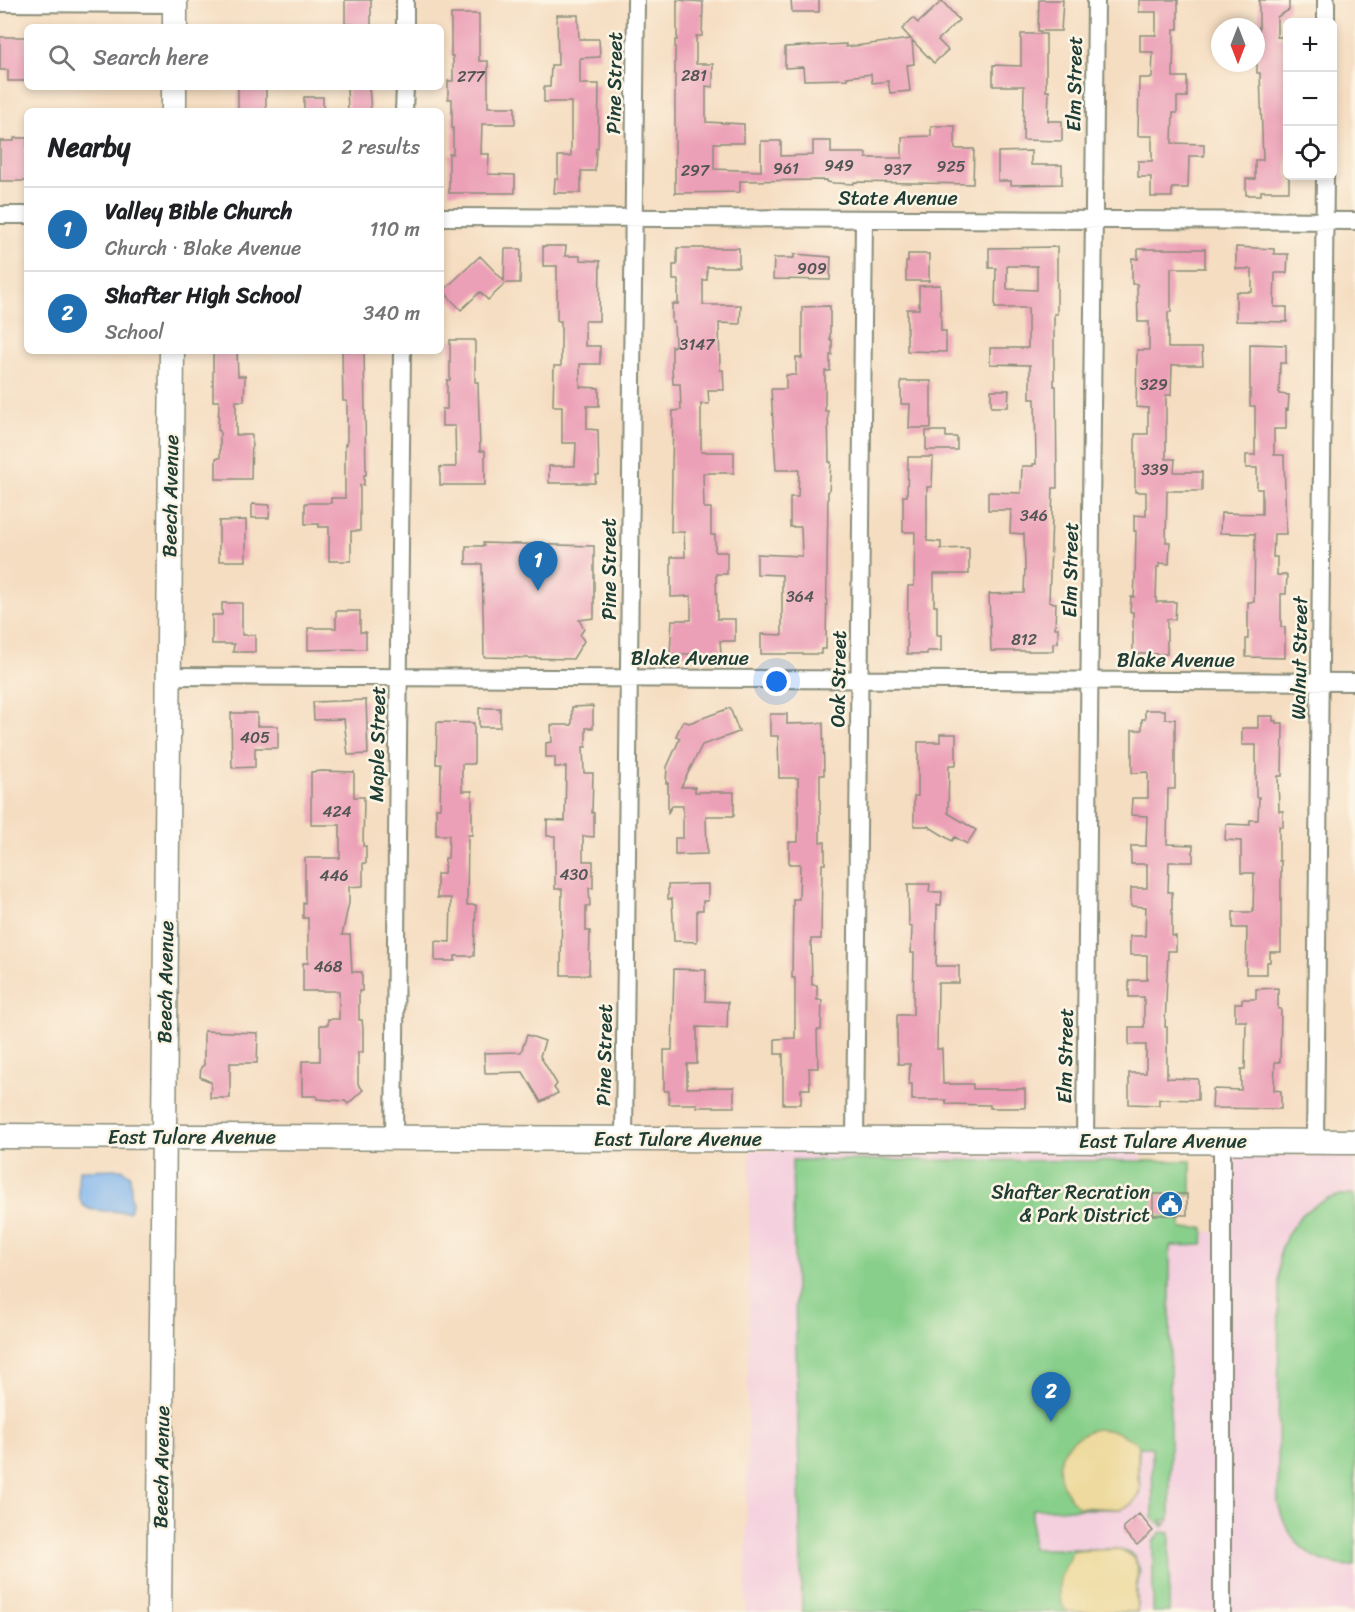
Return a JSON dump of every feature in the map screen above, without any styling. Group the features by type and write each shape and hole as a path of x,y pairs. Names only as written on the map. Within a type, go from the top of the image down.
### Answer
{"street":[{"path":"405,0 405,24"},
{"name":"Pine Street","path":"624,1139 636,0"},
{"name":"Elm Street","path":"1085,1141 1096,0"},
{"path":"1326,0 1326,18"},
{"path":"0,3 175,10"},
{"path":"174,90 174,108"},
{"path":"404,108 405,90"},
{"name":"Walnut Street","path":"1315,1142 1325,180"},
{"path":"0,215 24,216"},
{"name":"State Avenue","path":"444,217 1355,221"},
{"name":"Oak Street","path":"855,1140 864,219"},
{"name":"Beech Avenue","path":"159,1612 172,354"},
{"name":"Maple Street","path":"394,1138 402,354"},
{"name":"Blake Avenue","path":"168,676 1355,682"},
{"name":"East Tulare Avenue","path":"0,1136 1355,1142"},
{"path":"1222,1142 1222,1612"}],"shaded area":[{"path":"750,1150 1141,1152 1140,1232 1218,1232 1218,1155 1355,1156 1355,1612 746,1612"}],"green space":[{"path":"792,1160 1191,1161 1191,1195 1155,1195 1184,1214 1181,1217 1181,1229 1204,1228 1203,1245 1170,1246 1170,1520 1161,1520 1162,1523 1167,1523 1163,1527 1153,1518 1152,1447 1139,1447 1139,1493 1136,1500 1127,1506 1121,1509 1032,1509 1032,1549 1115,1549 1129,1552 1135,1558 1140,1570 1137,1612 802,1612"},
{"path":"1341,1195 1355,1195 1355,1566 1327,1562 1304,1550 1288,1530 1278,1503 1279,1257 1293,1225 1308,1209"},
{"path":"1162,1532 1170,1533 1169,1612 1153,1612 1153,1542"}],"sand":[{"path":"1096,1429 1114,1431 1135,1441 1138,1446 1140,1489 1132,1504 1121,1509 1079,1507 1062,1485 1060,1462 1064,1451 1082,1434"},
{"path":"1120,1549 1131,1556 1137,1564 1137,1612 1066,1612 1061,1601 1059,1585 1072,1551"}],"water":[{"path":"122,1169 130,1175 132,1205 129,1212 94,1210 82,1204 78,1185 79,1170"}],"building":[{"path":"345,0 371,0 371,24 345,24"},
{"path":"677,0 703,2 702,36 696,36 696,64 713,64 713,87 706,86 706,122 744,124 744,143 714,143 714,169 761,171 761,141 781,141 781,156 813,155 813,141 831,141 831,153 866,153 866,158 902,158 902,137 931,136 931,126 955,126 955,149 974,149 973,184 854,182 854,184 827,182 827,180 740,181 740,192 675,193"},
{"path":"791,0 819,0 819,12 792,12"},
{"path":"1039,0 1063,0 1061,31 1038,31"},
{"path":"1139,0 1178,0 1178,29 1174,29 1173,77 1187,77 1187,97 1177,97 1177,113 1173,113 1172,143 1204,144 1204,156 1189,156 1188,188 1172,188 1172,197 1151,197 1151,177 1138,177 1138,161 1152,161 1152,136 1138,136 1139,78 1152,78 1153,52 1140,52 1140,35 1156,35 1156,12 1139,12"},
{"path":"1259,0 1289,0 1289,10 1277,17 1277,37 1283,37 1283,180 1289,180 1289,191 1261,191 1261,195 1246,195 1246,179 1255,179 1255,160 1263,160 1260,73 1257,72 1265,72 1265,18 1259,18"},
{"path":"942,1 959,20 938,40 948,50 934,63 912,40 914,64 907,65 910,91 890,93 888,81 872,83 871,74 847,77 847,79 804,80 803,67 785,68 785,47 846,44 846,47 911,39 902,29 913,18 918,23"},
{"path":"451,14 479,14 479,61 488,61 488,107 515,107 515,124 482,124 481,154 489,154 488,174 515,175 515,193 449,193 449,154 453,154 452,99 448,99 448,81 453,81"},
{"path":"557,15 578,15 579,39 599,39 600,57 580,58 580,84 599,84 598,148 596,148 595,171 581,171 581,193 554,193 555,179 558,179 558,156 571,156 571,102 544,102 544,87 550,87 551,65 558,65"},
{"path":"1021,34 1046,34 1048,121 1062,121 1062,141 1023,140 1024,86 993,86 993,65 1021,66"},
{"path":"0,37 24,37 24,81 8,81 8,70 0,70"},
{"path":"238,90 266,90 266,108 238,108"},
{"path":"347,90 369,90 371,108 348,108"},
{"path":"304,97 323,97 323,108 304,108"},
{"path":"14,138 24,138 24,181 0,181 0,141 14,141"},
{"path":"1031,151 1031,165 1062,165 1062,184 1011,185 1011,181 998,181 998,152"},
{"path":"543,246 566,246 565,256 580,256 580,260 600,261 599,321 585,321 585,346 600,346 600,364 580,364 580,387 599,388 599,406 587,406 587,429 598,430 599,475 596,475 595,483 549,483 549,466 575,466 576,443 562,443 562,406 553,406 554,366 561,366 561,321 557,321 557,266 543,266"},
{"path":"1057,247 1054,386 1056,386 1057,488 1053,488 1049,602 1056,603 1055,628 1058,628 1058,643 1053,643 1053,651 991,651 989,594 1024,593 1025,566 1024,534 1010,533 1011,510 988,510 988,492 1021,493 1022,466 1036,464 1035,399 1030,399 1030,365 990,364 990,348 1028,348 1028,308 995,308 996,268 989,268 989,248","holes":["1007,266 1037,266 1037,290 1007,289"]},
{"path":"1236,247 1274,249 1274,254 1288,254 1287,273 1275,273 1274,307 1287,307 1287,322 1236,321 1236,292 1252,292 1252,269 1236,269"},
{"path":"677,248 739,248 739,267 707,267 707,280 703,280 703,305 741,305 740,324 719,323 720,370 723,370 724,390 708,390 709,404 701,404 701,452 734,452 734,473 703,473 704,508 711,508 711,535 715,535 715,552 727,552 727,574 716,574 717,619 735,619 735,641 720,641 721,654 670,654 672,620 691,620 691,596 671,597 671,557 685,557 684,532 671,532 673,411 681,410 680,384 673,384 672,369 672,346 675,346 672,304 678,304 678,280 673,280 673,265 677,265"},
{"path":"505,249 521,249 520,283 506,283 488,300 480,292 461,310 444,292 480,256 504,281"},
{"path":"1138,249 1205,249 1205,268 1171,268 1168,348 1202,348 1203,365 1172,365 1171,395 1166,395 1166,459 1175,459 1174,472 1202,472 1202,491 1167,491 1166,542 1170,542 1169,564 1159,563 1157,567 1156,602 1176,602 1175,620 1167,619 1167,654 1133,654 1133,612 1130,612 1135,578 1134,515 1146,516 1146,492 1135,492 1135,434 1148,434 1148,408 1136,407 1137,350 1149,350 1149,322 1138,322 1137,284 1132,284 1132,258 1138,259"},
{"path":"794,254 831,257 830,280 773,279 774,258 794,258"},
{"path":"908,254 929,254 929,281 906,281"},
{"path":"940,285 941,331 946,331 946,352 907,351 907,309 919,309 919,286"},
{"path":"830,306 832,355 830,355 830,371 825,371 825,411 828,411 829,462 831,462 828,491 826,649 821,649 821,654 761,654 761,634 782,635 782,575 757,574 757,554 802,556 801,527 790,527 790,497 798,497 799,470 776,470 771,389 786,389 786,375 796,375 796,357 802,358 802,307"},
{"path":"450,340 475,340 475,382 478,382 480,451 485,451 485,485 440,485 440,467 456,467 455,426 442,426 442,409 447,409 447,380 450,380"},
{"path":"1250,344 1286,345 1286,363 1280,363 1279,394 1289,395 1286,429 1274,429 1274,455 1284,455 1286,534 1274,534 1273,557 1277,557 1277,575 1287,575 1286,594 1281,594 1281,627 1285,627 1285,658 1246,657 1248,602 1254,602 1255,534 1220,533 1221,513 1262,514 1262,489 1257,489 1257,468 1246,468 1246,455 1255,455 1255,406 1250,406"},
{"path":"213,354 237,354 238,376 245,376 244,401 236,401 236,435 252,435 251,479 216,479 216,458 220,458 219,401 213,401"},
{"path":"342,354 364,354 366,475 364,475 364,485 360,485 360,531 351,531 351,561 329,561 329,527 305,524 305,503 331,503 331,498 345,498 347,401 343,401"},
{"path":"901,381 931,381 931,428 909,428 910,404 901,404"},
{"path":"991,390 1009,390 1008,407 991,407"},
{"path":"926,431 946,431 946,437 957,437 957,450 926,450"},
{"path":"908,457 933,457 932,487 927,487 927,541 941,542 941,549 969,548 969,574 934,574 934,606 937,606 937,635 941,635 941,651 927,651 927,654 907,654 908,586 914,586 915,532 903,532 903,496 907,496"},
{"path":"252,504 270,505 269,518 252,518"},
{"path":"246,520 246,561 219,561 219,521"},
{"path":"483,543 594,546 594,618 579,620 584,629 580,635 584,641 573,659 484,657 482,564 466,564 466,546 484,546"},
{"path":"222,603 242,603 242,635 255,635 255,652 233,652 234,644 212,644 212,615 222,615"},
{"path":"336,611 360,611 360,632 366,632 366,649 308,650 308,628 336,628"},
{"path":"366,700 368,754 348,755 344,719 314,720 313,702"},
{"path":"593,706 593,728 586,728 586,747 583,747 584,773 593,773 594,837 583,836 583,861 593,861 593,888 589,888 590,906 586,906 586,931 590,931 589,975 561,975 562,889 555,889 555,836 547,836 547,820 565,821 566,767 555,767 555,757 546,757 546,743 552,742 551,725 572,725 572,707"},
{"path":"479,708 500,708 500,727 479,727"},
{"path":"730,708 739,732 702,745 681,787 695,787 695,792 734,792 734,816 706,816 707,854 675,855 675,838 683,838 683,806 672,806 668,813 668,783 666,783 667,767 680,738 676,736 683,721 689,723"},
{"path":"1145,710 1165,710 1165,719 1175,719 1175,789 1168,789 1167,844 1193,845 1193,862 1169,862 1168,892 1172,892 1172,936 1176,936 1176,951 1168,951 1165,1027 1167,1027 1167,1078 1198,1079 1198,1100 1159,1099 1159,1105 1129,1104 1129,1073 1146,1073 1146,1045 1129,1045 1129,1027 1144,1027 1144,997 1129,997 1129,980 1147,980 1147,955 1130,955 1130,936 1145,936 1146,907 1131,906 1131,888 1147,888 1147,864 1131,864 1131,846 1146,846 1147,816 1131,815 1132,798 1148,798 1148,772 1132,773 1132,730 1142,730"},
{"path":"231,713 257,713 257,726 278,726 278,748 255,748 255,767 232,768"},
{"path":"770,714 787,714 787,724 823,723 824,775 820,775 820,842 825,842 825,864 822,864 821,939 811,939 812,985 817,985 817,1000 822,1000 821,1030 817,1030 818,1068 809,1068 810,1089 801,1089 801,1104 783,1104 783,1054 775,1054 775,1039 795,1038 795,978 792,978 793,899 799,899 800,864 789,864 789,842 798,842 798,778 779,778 778,736 770,736"},
{"path":"1258,716 1273,716 1273,721 1283,723 1282,776 1278,776 1279,811 1283,811 1283,827 1279,826 1281,952 1270,952 1267,974 1246,974 1247,928 1233,928 1233,912 1253,912 1254,873 1241,873 1241,841 1225,840 1226,824 1250,825 1250,820 1258,820 1256,745 1242,745 1242,728 1258,728"},
{"path":"437,722 474,723 474,764 462,764 462,791 472,791 472,835 468,835 467,905 476,905 474,956 455,956 455,961 435,961 435,941 450,942 451,898 437,898 437,874 444,874 445,858 448,858 449,835 436,835 436,808 440,808 441,764 436,764"},
{"path":"940,734 956,734 956,765 949,765 948,813 976,830 967,844 955,837 952,841 928,826 914,826 914,796 918,796 918,742 940,742"},
{"path":"311,772 354,772 354,797 364,797 363,846 366,846 366,863 363,863 363,886 349,887 349,903 342,935 350,935 352,972 362,972 362,991 359,991 359,1020 362,1020 363,1052 358,1052 358,1084 363,1090 348,1104 345,1101 317,1099 317,1096 302,1096 302,1061 320,1061 320,1025 328,1025 328,1019 339,1019 339,991 303,991 303,963 308,963 308,918 303,918 305,858 340,858 340,825 311,825"},
{"path":"708,884 708,901 703,901 703,910 697,910 697,942 674,941 672,899 668,899 668,885"},
{"path":"908,884 930,884 929,892 942,892 941,905 937,905 936,966 959,966 959,983 938,983 937,1049 942,1049 943,1084 973,1084 973,1089 1025,1089 1025,1108 990,1108 990,1105 946,1104 946,1100 912,1100 912,1084 909,1084 910,1064 898,1064 897,1036 897,1015 913,1015 914,953 911,953 912,927 909,926"},
{"path":"674,969 706,970 705,1001 728,1002 727,1028 697,1027 697,1064 687,1064 687,1088 734,1087 734,1107 669,1104 669,1091 664,1091 664,1050 672,1050"},
{"path":"1278,988 1278,1009 1281,1009 1280,1062 1275,1062 1274,1090 1281,1091 1281,1109 1212,1108 1213,1089 1241,1090 1241,1069 1245,1069 1246,1021 1235,1021 1235,1003 1242,1003 1242,999 1256,999 1256,989"},
{"path":"204,1031 258,1033 257,1063 230,1063 230,1098 210,1098 211,1082 200,1077 201,1067 204,1065"},
{"path":"527,1035 545,1041 540,1056 557,1084 554,1088 558,1093 541,1102 523,1072 485,1073 484,1053 521,1052"},
{"name":"Shafter Recration & Park District","path":"1153,1194 1187,1194 1187,1215 1153,1215"},
{"path":"1139,1514 1153,1531 1137,1545 1124,1532 1124,1527"}],"place":[{"name":"Valley Bible Church","path":"538,591"},
{"name":"Shafter Recration & Park District","path":"1170,1204"},
{"name":"Shafter High School","path":"1051,1422"}]}
